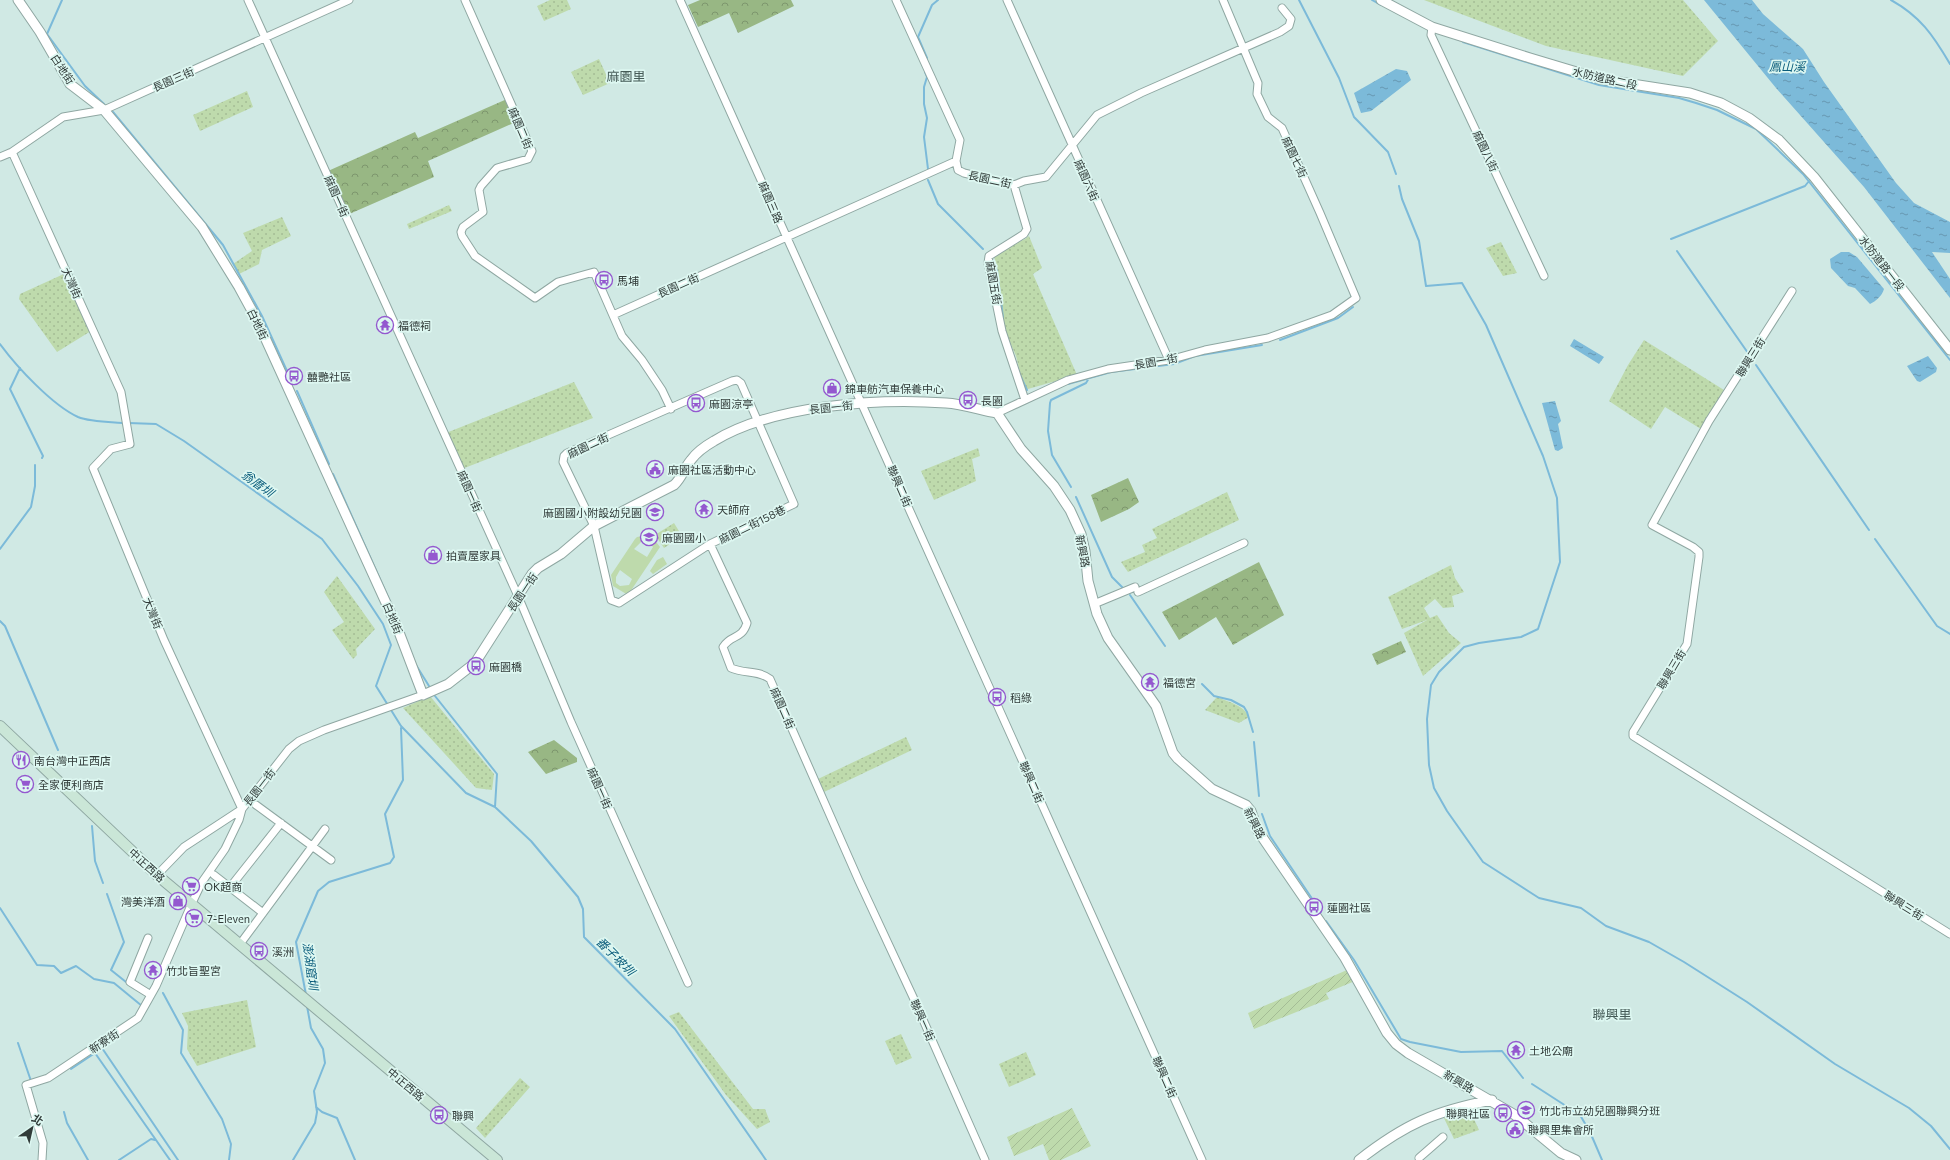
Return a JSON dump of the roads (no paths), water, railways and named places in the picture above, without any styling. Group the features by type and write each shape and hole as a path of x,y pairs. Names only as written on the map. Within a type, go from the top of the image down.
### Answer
{"main road":[{"name":"中正西路","path":"0,726 157,875 497,1160"}],"street":[{"name":"白地街","path":"18,0 40,32 70,84 104,110 202,227 239,287 257,320 398,626 423,695"},
{"name":"麻園一街","path":"248,0 518,596 571,722 688,984"},
{"name":"長園三街","path":"0,158 12,152 62,117 104,110 349,0"},
{"name":"麻園二街","path":"464,0 532,151 528,159 498,168 481,186 479,190 483,212 463,227 461,232 462,236 475,256 535,298 558,282 594,272 622,336 642,360 662,390 671,409 567,453 564,456 563,462 594,526 611,600 619,603 710,544 747,623 745,630 741,635 727,641 723,647 725,655 731,668 738,671 765,675 770,679 859,881"},
{"name":"麻園三路","path":"680,0 863,404"},
{"path":"896,0 960,140 956,161"},
{"name":"麻園六街","path":"1007,0 1169,360"},
{"name":"麻園七街","path":"1223,0 1258,83 1257,94 1268,117 1282,128 1356,298"},
{"name":"水防道路二段","path":"1381,0 1432,31 1600,79 1690,93 1721,103 1749,118 1779,140 1814,177"},
{"name":"長園二街","path":"613,315 956,161 960,172 1014,185 1024,181 1046,177 1097,115 1141,93 1280,32 1289,26 1291,19 1282,8"},
{"name":"麻園八街","path":"1432,31 1544,276"},
{"name":"大灣街","path":"12,152 121,392 130,444 111,449 94,468 164,640 242,810"},
{"name":"水防道路一段","path":"1814,177 1950,350"},
{"name":"麻園五街","path":"1014,185 1027,229 1024,234 989,256 988,262 1002,331 1025,400"},
{"name":"聯興三街","path":"1792,291 1709,421 1652,525 1693,547 1699,552 1700,557 1687,644 1633,732 1634,736 1950,934"},
{"name":"長園一街","path":"157,875 184,847 242,810 289,749 298,741 324,730 423,695 448,684 476,663 532,574 538,568 561,554 594,526 674,485 691,459 713,441 734,430 759,421 813,408 901,401 948,403 997,413 1068,380 1108,369 1169,360 1205,350 1268,338 1332,315 1356,298"},
{"path":"671,409 732,380 737,380 741,383 759,421"},
{"name":"聯興二街","path":"863,404 1134,1012 1202,1160"},
{"name":"新興路","path":"997,413 1021,448 1054,486 1070,510 1081,534 1085,551 1088,581 1094,604 1108,638 1156,706 1173,753 1212,789 1240,800 1252,811 1262,837 1344,958 1387,1033 1408,1053 1492,1100 1519,1117 1561,1153 1576,1160"},
{"name":"麻園二街158巷","path":"710,544 794,504 759,421"},
{"path":"1094,604 1136,589 1244,543"},
{"path":"256,805 331,860"},
{"name":"長園一街","path":"192,904 202,882 225,849 239,820 242,810"},
{"path":"231,886 281,823"},
{"path":"240,944 326,829"},
{"path":"214,875 231,886 263,913"},
{"name":"聯興一街","path":"859,881 986,1160"},
{"name":"新寮街","path":"42,1160 43,1143 26,1085 48,1078 138,1018 151,995 192,904"},
{"path":"148,938 130,982 151,995"},
{"path":"1359,1160 1383,1141 1412,1124 1437,1113 1492,1100"},
{"path":"1419,1158 1443,1137"}],"water":[{"name":"鳳山溪","path":"1704,0 1752,0 1763,14 1803,49 1824,82 1896,183 1914,203 1950,222 1950,253 1932,252 1950,279 1950,298 1864,187 1776,88"},
{"path":"1396,69 1407,71 1411,80 1371,111 1361,113 1354,93"},
{"path":"1841,252 1849,252 1857,257 1884,289 1880,296 1870,304 1855,288 1848,286 1831,268 1830,259"},
{"path":"1574,339 1604,357 1599,364 1570,346"},
{"path":"1928,356 1937,368 1936,372 1920,382 1917,381 1907,366"},
{"path":"1555,401 1561,421 1558,424 1563,448 1558,451 1555,450 1542,403"}],"waterway":[{"path":"62,0 47,34 85,86 104,104"},
{"path":"927,58 918,37 932,5 938,0"},
{"path":"1299,0 1339,78 1354,117 1388,152 1396,174"},
{"path":"1372,0 1381,5"},
{"path":"1891,0 1910,13 1925,27 1932,35 1950,64"},
{"path":"1463,42 1599,85 1679,98 1696,103 1717,110 1756,129 1803,174 1950,360"},
{"path":"925,72 927,77 924,87 924,104 927,118 924,137 928,169"},
{"path":"113,112 223,245 262,316 292,382"},
{"path":"928,180 938,204 983,249"},
{"path":"1671,239 1805,186 1809,181"},
{"path":"1399,186 1402,199 1419,241 1426,286 1462,283 1486,325 1543,456 1557,498 1560,562 1538,629 1521,637 1479,643 1464,647 1439,672 1431,685 1427,719 1429,765 1434,788 1447,811 1483,862 1539,898 1581,908 1606,926 1649,942 1684,962 1747,1002 1835,1064 1909,1108 1931,1126 1950,1149"},
{"path":"1677,251 1748,353"},
{"path":"990,260 997,271 1003,318"},
{"path":"1280,340 1338,318 1353,307"},
{"name":"翁厝圳","path":"0,344 36,385 57,404 78,417 101,422 124,423"},
{"path":"1068,384 1111,372 1174,364 1195,356 1262,345"},
{"path":"1756,365 1869,530"},
{"path":"20,368 10,389 43,456 42,458"},
{"path":"1020,375 1027,390"},
{"path":"1071,487 1052,455 1048,431 1050,403 1051,400 1086,383 1089,378"},
{"path":"297,391 329,464"},
{"name":"番子坡圳","path":"129,423 156,424 184,441 322,539 358,586 383,624 391,645 376,686 401,726 466,793 495,807 531,841 578,897 583,909 584,937 675,1029 766,1160"},
{"path":"0,549 31,507 35,486 35,465"},
{"path":"333,474 395,613"},
{"path":"1076,497 1112,577 1124,589"},
{"path":"1875,539 1937,626 1950,634"},
{"path":"1130,595 1165,646"},
{"path":"0,621 5,626 58,750"},
{"path":"416,665 429,686"},
{"path":"1202,684 1214,696 1231,700 1244,707 1253,732"},
{"path":"435,696 497,774 495,807"},
{"name":"澎湖窟圳","path":"306,995 296,942 318,891 329,882 390,863 394,857 385,814 403,780 401,728"},
{"path":"1254,742 1259,796"},
{"path":"1262,814 1270,836 1321,912"},
{"path":"92,826 95,861 103,883"},
{"path":"107,894 124,942 111,970 126,982"},
{"path":"0,908 37,965 54,966 61,973 76,966 94,979 114,983 142,1006"},
{"path":"1326,921 1354,960 1401,1039 1461,1052 1502,1051 1523,1078"},
{"path":"163,993 183,1030 181,1053 222,1119 231,1144 229,1160"},
{"name":"澎湖窟圳","path":"293,1160 315,1123 317,1112 314,1091 325,1063 323,1049 311,1028 307,1006"},
{"path":"18,1043 31,1081"},
{"path":"102,1048 178,1160"},
{"path":"71,1069 95,1053 170,1160"},
{"path":"1532,1084 1580,1115 1590,1132 1602,1160"},
{"path":"316,1107 322,1112 337,1118 355,1160"},
{"path":"64,1112 67,1123 88,1160"},
{"path":"119,1160 151,1139 155,1140"}],"place":[{"name":"馬埔","path":"604,280"},
{"name":"福德祠","path":"385,325"},
{"name":"囍艷社區","path":"294,376"},
{"name":"錦車舫汽車保養中心","path":"832,388"},
{"name":"長園","path":"968,400"},
{"name":"麻園涼亭","path":"696,403"},
{"name":"麻園社區活動中心","path":"655,469"},
{"name":"天師府","path":"704,509"},
{"name":"麻園國小附設幼兒園","path":"655,512"},
{"name":"麻園國小","path":"649,537"},
{"name":"拍賣屋家具","path":"433,555"},
{"name":"麻園橋","path":"476,666"},
{"name":"福德宮","path":"1150,682"},
{"name":"稻綠","path":"997,697"},
{"name":"南台灣中正西店","path":"21,760"},
{"name":"全家便利商店","path":"25,784"},
{"name":"OK超商","path":"191,886"},
{"name":"灣美洋酒","path":"178,901"},
{"name":"蓮園社區","path":"1314,907"},
{"name":"7-Eleven","path":"194,918"},
{"name":"溪洲","path":"259,951"},
{"name":"竹北旨聖宮","path":"153,970"},
{"name":"土地公廟","path":"1516,1050"},
{"name":"竹北市立幼兒園聯興分班","path":"1526,1110"},
{"name":"聯興社區","path":"1503,1113"},
{"name":"聯興","path":"439,1115"},
{"name":"聯興里集會所","path":"1515,1129"}],"district":[{"name":"麻園里","path":"626,76"},
{"name":"聯興里","path":"1612,1014"}]}
